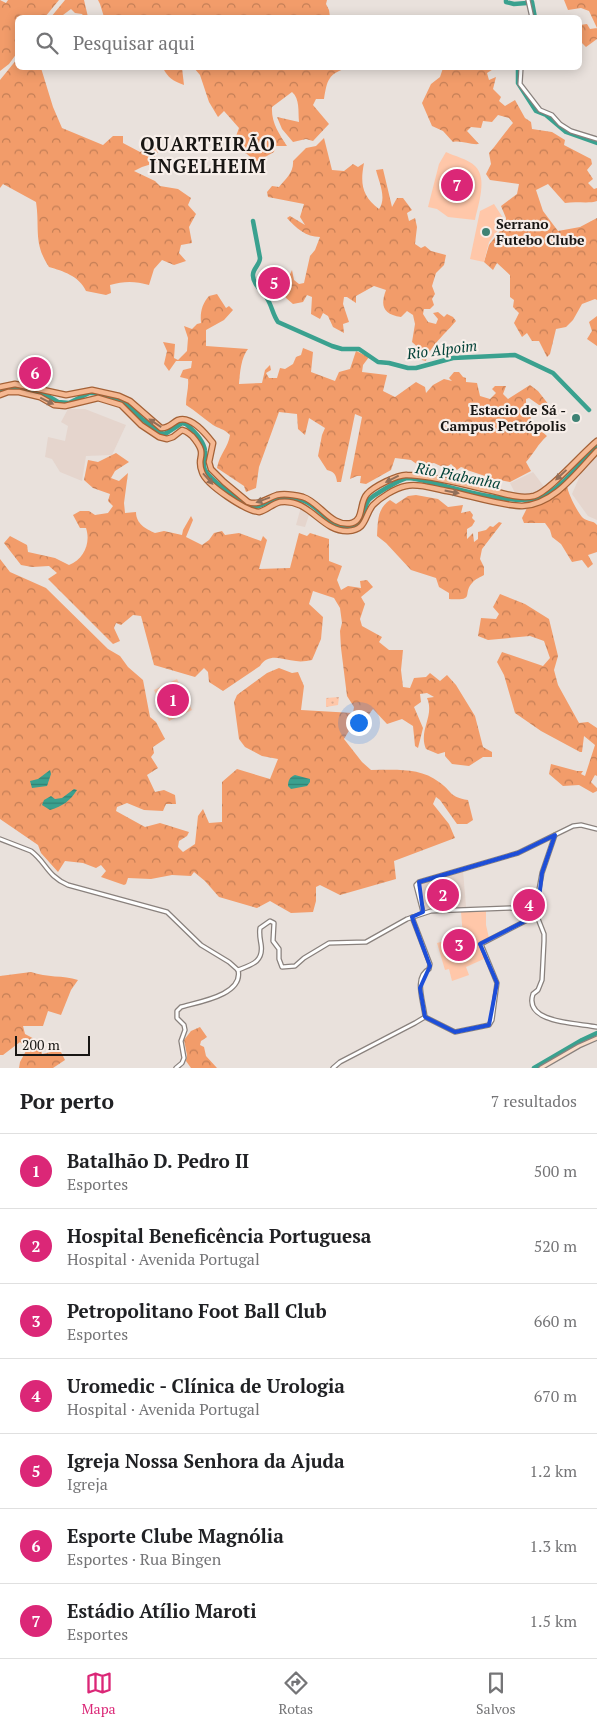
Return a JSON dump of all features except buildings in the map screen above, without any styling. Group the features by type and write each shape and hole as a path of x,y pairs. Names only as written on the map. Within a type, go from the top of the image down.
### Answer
{"main road":[{"path":"0,387 15,384 66,395 92,390 126,399 161,428 181,420 188,420 213,443 209,462 211,469 251,503 284,494 308,499 328,516 349,523 359,518 363,501 367,494 397,476 404,474 516,496 537,495 597,442"},
{"path":"0,395 8,392 19,392 40,397 59,405 74,405 95,398 121,405 141,425 160,438 167,439 182,430 187,431 201,448 200,465 202,474 208,481 241,505 259,512 280,502 298,504 308,509 330,526 349,531 365,523 367,514 375,504 401,488 410,485 449,491 515,506 534,504 549,497 569,481 597,451"},
{"path":"201,461 209,462"},
{"path":"360,514 367,514"},
{"path":"541,1068 597,1038"}],"street":[{"path":"528,0 531,15"},
{"path":"521,70 520,84 540,110 552,115 560,124 571,131 597,139"},
{"path":"424,913 417,884 419,882 518,853 577,825 597,829"},
{"path":"555,834 544,865 536,913 544,934 544,941 542,980 532,998 535,1009 545,1017 552,1020 597,1027"},
{"path":"0,839 31,851 53,876 68,885 167,912 201,945 229,962 238,970 238,981 232,989 180,1007 177,1011 177,1018 184,1025 185,1030 181,1041 184,1058 182,1063 176,1068"},
{"path":"238,970 258,962 262,954 260,928 270,921 274,923 273,939 279,949 280,964 285,968 295,966 304,958 329,943 366,942 412,917 424,913 448,910 510,908 536,913"},
{"path":"425,1017 455,1032 489,1025 492,1020 498,988 497,981 482,946 483,943 536,913"},
{"path":"412,917 430,964 429,969 424,974 420,988 425,1017"},
{"path":"333,1068 340,1062 425,1017"}],"highlighted area":[{"path":"555,835 542,873 537,915 480,944 497,983 489,1025 455,1032 425,1017 420,988 430,966 412,917 423,912 419,882 518,853"}],"shaded area":[{"path":"446,152 469,161 479,171 482,184 475,220 448,217 437,209 428,207 439,164"},
{"name":"Serrano Futebo Clube","path":"494,204 505,221 489,242 484,262 470,259 480,211"},
{"path":"31,365 42,368 39,381 28,378"},
{"path":"68,409 85,409 126,425 112,455 86,456 82,481 60,472 52,459 45,457 48,437 65,441 68,426 61,422"},
{"path":"597,454 597,520 588,516 572,494 583,469"},
{"path":"533,472 545,488 537,493 516,495 510,483"},
{"path":"301,507 310,512 305,527 296,525"},
{"path":"177,679 192,710 169,721 154,690"},
{"path":"339,697 338,705 326,707 326,698"},
{"path":"50,770 51,774 47,786 32,788 30,781 38,779"},
{"path":"295,775 310,779 310,782 307,786 291,789 288,786 288,782"},
{"path":"74,789 77,790 72,797 59,807 50,810 42,805 44,800 51,796 55,799 62,798"},
{"path":"463,870 466,907 425,909 419,887 420,884"},
{"path":"486,911 486,925 489,938 482,941 480,946 486,958 466,967 469,975 452,981 449,969 445,970 437,943 463,936 461,912"}],"green space":[{"path":"0,0 6,3 8,0 59,0 47,15 15,15 15,56 9,64 0,71"},
{"path":"65,0 84,0 88,15 75,13 71,9 63,15 53,15"},
{"path":"98,0 327,0 326,4 330,15 103,15"},
{"path":"564,0 597,0 597,28 589,11 581,8 568,10"},
{"path":"587,24 590,29 597,28 597,39 586,47 582,43 582,25"},
{"path":"15,61 15,70 42,70 53,107 62,128 103,145 113,136 123,136 123,143 140,152 154,146 161,150 154,155 158,162 134,171 155,181 160,186 178,189 191,198 188,205 196,214 189,227 192,243 181,245 179,253 186,261 174,265 162,260 154,269 149,285 130,282 110,285 111,293 106,295 86,291 75,278 65,272 49,267 39,243 36,202 3,184 0,188 0,80"},
{"path":"164,70 182,70 184,85 171,79"},
{"path":"196,70 341,70 332,75 326,87 324,99 316,99 313,105 329,124 313,141 306,139 293,142 282,129 277,117 299,122 297,102 292,92 272,107 274,123 287,146 275,146 274,152 256,162 247,154 232,147 239,128 224,111 218,117 209,102 200,75"},
{"path":"442,70 492,70 487,73 489,80 496,77 493,89 501,97 499,101 505,106 515,100 525,118 531,122 532,129 552,132 565,140 564,145 591,159 592,164 587,170 593,179 588,183 594,189 597,188 597,201 565,203 548,184 536,190 543,211 558,231 580,227 597,218 597,300 582,304 573,320 566,327 556,329 550,354 547,357 539,341 532,341 527,333 522,337 514,323 519,313 513,307 514,300 510,297 510,275 497,263 493,270 484,262 489,245 506,223 501,206 517,194 519,184 490,180 486,174 491,164 489,153 513,123 509,118 498,115 492,122 483,121 481,128 471,127 467,131 479,144 453,142 443,131 432,126 422,103 431,84 440,77"},
{"path":"324,138 332,170 344,171 353,164 358,167 364,163 362,177 364,189 369,199 379,209 382,195 376,170 383,169 392,207 397,198 403,198 412,210 407,213 409,221 415,218 417,227 415,244 421,248 425,246 431,251 446,255 444,265 436,273 432,286 435,294 432,299 434,305 430,309 424,309 423,314 428,322 436,324 438,319 433,313 438,312 444,317 447,314 453,317 456,321 430,351 426,361 422,360 421,350 412,342 415,324 413,315 407,311 401,317 390,314 383,305 386,290 374,286 356,296 356,303 344,297 343,304 349,322 343,324 344,333 333,327 328,316 323,313 320,319 311,314 312,297 307,295 303,302 293,304 286,298 283,289 292,270 294,280 299,284 304,283 310,256 315,250 320,237 315,237 302,231 287,218 290,216 305,225 300,217 304,204 268,197 267,192 272,186 279,187 291,172 293,161 306,148 316,146"},
{"path":"217,294 226,308 229,306 233,310 224,320 206,330 206,346 248,349 242,361 239,384 262,383 265,370 270,365 271,370 266,373 269,378 277,378 280,368 285,369 293,364 296,357 301,355 303,348 313,352 311,372 335,381 339,372 350,369 356,351 369,357 363,365 362,372 387,375 383,391 395,397 416,382 425,387 426,393 433,385 444,379 452,381 449,378 454,372 459,372 466,378 466,382 477,383 480,396 490,399 496,393 492,389 495,386 506,386 503,394 508,399 530,385 538,391 549,405 539,405 529,398 526,399 526,409 531,418 528,423 522,423 521,426 526,431 528,426 534,425 547,436 526,462 531,471 510,482 467,470 463,471 464,468 461,467 457,470 451,464 445,468 434,463 418,465 411,460 395,458 391,470 366,484 360,483 361,476 350,479 362,417 355,414 341,482 337,482 334,474 327,470 318,456 325,428 309,418 305,435 298,429 297,414 279,412 259,467 256,488 246,492 244,486 217,468 230,435 186,405 188,379 180,377 183,370 191,368 192,361 176,361 169,371 164,364 167,351 163,342 175,344 174,358 178,360 187,351 188,338 184,326 192,329 201,323 203,305 209,296"},
{"path":"597,316 597,346 587,339 592,331 589,322"},
{"path":"116,453 129,462 115,471 111,478 119,481 128,473 124,503 125,513 136,512 138,520 145,528 155,533 164,531 182,535 191,516 193,520 186,537 202,545 214,533 222,531 225,535 239,533 261,541 263,536 267,540 259,569 290,568 299,533 307,536 310,533 329,539 329,561 342,566 337,580 341,590 348,586 361,588 360,581 367,580 373,587 361,597 365,604 360,619 362,626 382,637 379,642 389,650 403,650 401,670 403,687 410,688 414,678 426,677 430,673 440,681 447,675 456,685 475,716 483,747 492,752 492,757 483,757 469,766 452,764 445,756 445,752 438,754 426,749 424,736 429,711 427,698 434,697 427,693 420,694 421,702 414,707 423,728 418,748 415,746 413,726 402,719 387,724 373,709 362,725 350,729 344,739 362,762 371,770 406,770 423,774 432,777 454,796 468,800 473,820 467,824 457,824 436,797 433,804 449,824 455,838 394,861 396,879 340,895 320,885 316,887 316,901 313,912 291,913 270,901 257,908 219,897 194,872 191,876 172,875 151,879 128,878 124,885 101,877 106,871 101,865 96,868 83,863 65,861 58,872 41,853 38,845 0,819 0,559 10,572 46,588 108,649 120,656 128,667 143,680 150,717 156,722 165,739 153,747 154,753 151,757 158,768 147,775 155,792 164,790 175,795 176,804 166,804 163,811 144,810 127,803 117,807 116,811 145,827 160,823 189,832 187,836 179,841 178,847 183,852 195,844 198,816 203,809 209,823 222,822 222,782 237,769 270,779 278,759 262,756 245,747 239,739 234,702 237,695 267,673 279,668 292,673 298,672 304,686 301,710 353,713 354,707 347,696 341,648 340,631 342,623 340,608 334,598 313,591 309,604 323,617 321,639 312,660 268,659 223,691 209,682 208,672 204,668 195,677 154,665 141,616 133,615 121,625 116,623 114,628 120,641 113,644 48,579 57,573 49,566 32,567 21,565 4,543 10,536 27,545 28,552 55,558 69,565 79,559 85,550 88,539 86,528 80,528 73,515 80,511 89,511 95,515 108,513 113,506 108,501 110,494 93,488 84,480 88,460 98,462"},
{"path":"567,486 573,502 583,518 597,525 597,552 588,555 593,564 588,568 582,560 572,562 561,544 552,537 545,523 524,523 522,518 527,508 546,502"},
{"path":"416,495 438,499 448,507 463,505 461,513 470,511 475,521 467,529 467,539 473,533 474,542 478,539 478,532 486,530 490,526 493,527 499,522 502,523 482,549 480,559 484,567 484,575 473,582 466,598 449,599 449,593 439,587 436,578 411,570 377,536 380,511 383,507 390,500 396,504 408,496"},
{"path":"500,594 525,604 549,619 558,656 554,670 558,685 579,723 588,722 597,728 597,776 595,775 591,782 597,788 597,791 593,793 579,785 563,786 549,774 551,764 583,771 581,774 585,776 595,745 584,736 582,752 580,752 541,731 515,713 504,675 497,662 502,652 543,666 550,658 544,641 530,636 488,640 478,636 481,618 496,619 499,614 493,607"},
{"path":"31,972 78,980 71,990 61,1015 48,1011 43,1026 23,1026 25,1034 40,1042 42,1054 60,1050 65,1060 53,1068 19,1068 27,1049 20,1042 3,1055 0,1055 0,976"},
{"path":"200,1027 207,1037 201,1041 200,1045 204,1047 206,1056 217,1068 191,1068 186,1061 187,1055 184,1040 191,1031"}],"waterway":[{"path":"506,0 506,2 514,4 527,3"},
{"path":"532,2 534,15"},
{"path":"518,70 518,83 536,111 546,115 566,132 597,143"},
{"name":"Rio Alpoim","path":"253,221 260,258 254,271 253,279 268,300 278,322 332,346 342,349 359,349 378,362 408,368 416,368 453,358 515,355 553,373 589,410"},
{"name":"Rio Piabanha","path":"0,391 15,387 31,390 58,402 69,403 89,393 95,393 123,401 142,419 161,433 165,434 182,423 186,424 203,443 205,470 218,484 239,500 249,505 261,506 281,498 298,499 310,504 332,522 345,527 353,526 359,522 370,499 386,488 407,478 506,499 534,499 544,496 566,480 597,447"},
{"path":"534,1068 597,1033"}],"place":[{"name":"Estádio Atílio Maroti","path":"457,185"},
{"name":"Serrano Futebo Clube","path":"486,232"},
{"name":"Igreja Nossa Senhora da Ajuda","path":"274,283"},
{"name":"Esporte Clube Magnólia","path":"35,373"},
{"name":"Estacio de Sá - Campus Petrópolis","path":"576,418"},
{"name":"Batalhão D. Pedro II","path":"173,700"},
{"name":"Hospital Beneficência Portuguesa","path":"443,895"},
{"name":"Uromedic - Clínica de Urologia","path":"529,905"},
{"name":"Petropolitano Foot Ball Club","path":"459,945"}],"district":[{"name":"QUARTEIRÃO INGELHEIM","path":"208,155"}]}
